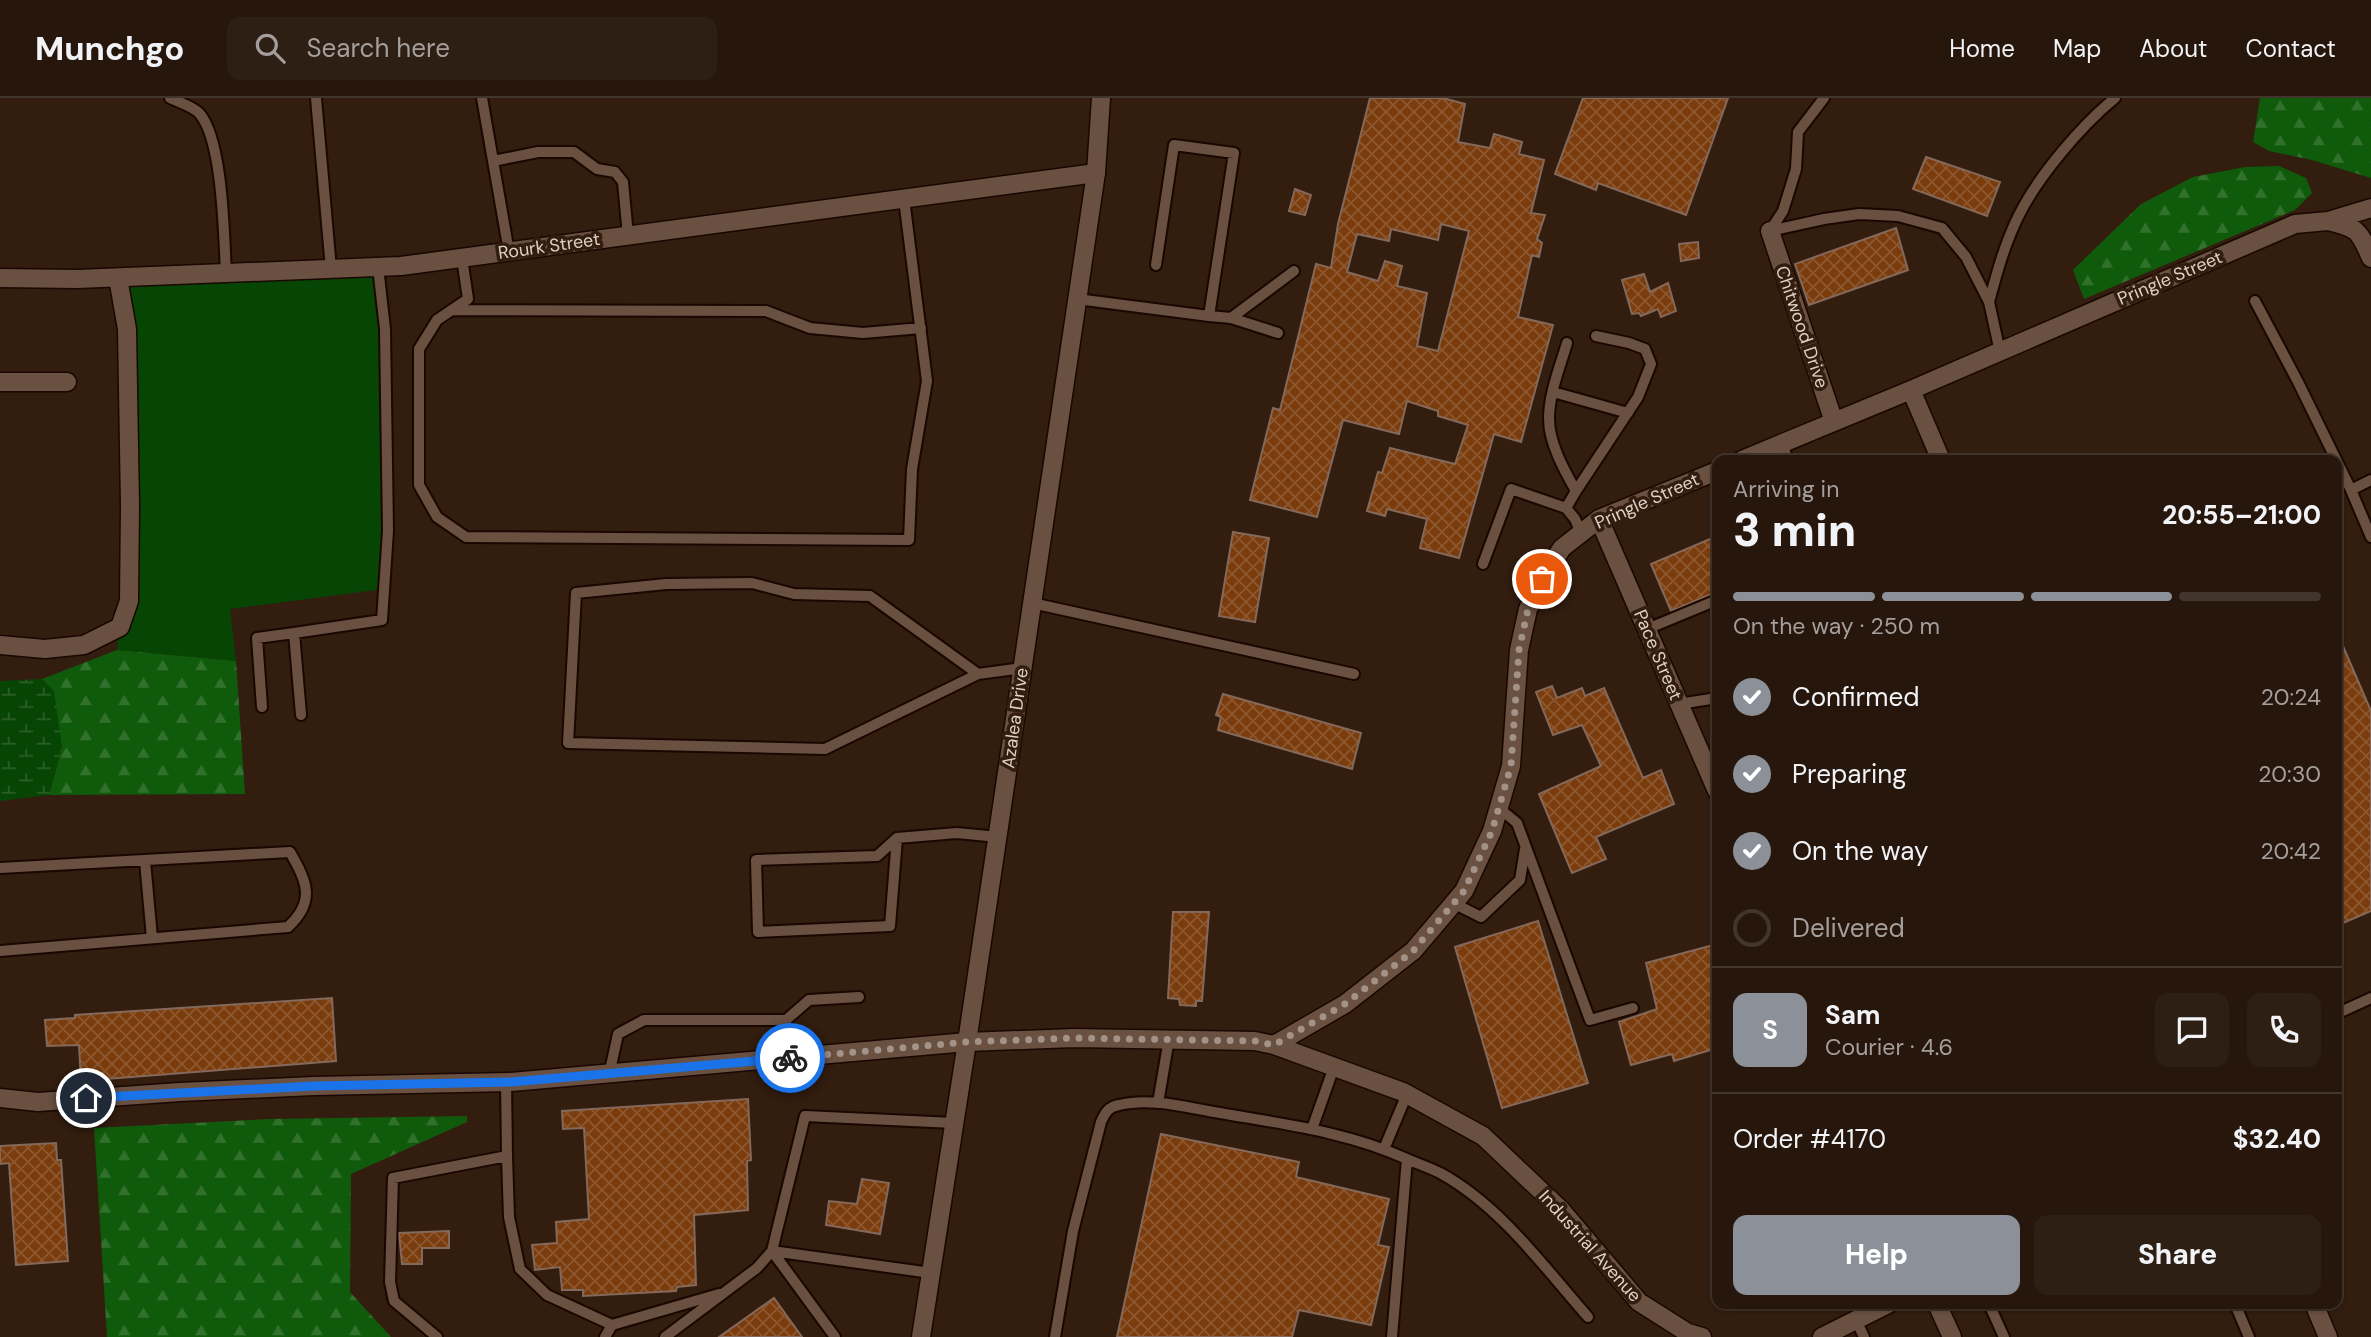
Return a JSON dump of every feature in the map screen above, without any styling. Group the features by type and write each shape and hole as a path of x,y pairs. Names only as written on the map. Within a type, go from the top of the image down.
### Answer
{"street":[{"name":"Azalea Drive","path":"921,1337 1096,173 1101,98"},
{"name":"Rourk Street","path":"0,278 118,278 378,267 509,252 1096,173"},
{"name":"Pringle Street","path":"1785,452 1834,422 2295,224 2328,221 2371,208"},
{"path":"2328,221 2348,226 2361,234 2371,258"},
{"name":"Chitwood Drive","path":"1770,231 1834,422"},
{"path":"0,645 45,649 84,645 120,627 129,601 127,329 118,278"},
{"path":"0,382 66,382"},
{"path":"1911,390 1939,455"},
{"name":"Pringle Street","path":"1274,1045 1345,1004 1413,951 1464,891 1492,831 1511,766 1519,650 1528,609 1542,579 1562,548 1599,519 1712,473"},
{"name":"Pace Street","path":"1599,519 1712,780"},
{"name":"Industrial Avenue","path":"0,1098 38,1102 300,1087 506,1082 967,1042 1074,1038 1255,1041 1274,1045 1407,1094 1483,1136 1561,1210 1639,1302 1692,1336"},
{"path":"1822,1337 1878,1309"},
{"path":"1939,1309 1952,1337"},
{"path":"2316,1309 2328,1337"}],"lane":[{"path":"170,98 198,112 210,132 219,176 226,274"},
{"path":"316,98 331,269"},
{"path":"482,98 509,252"},
{"path":"1770,231 1783,211 1796,169 1798,132 1824,98"},
{"path":"1989,302 2000,262 2020,214 2054,162 2115,98"},
{"path":"1156,265 1174,145 1234,153 1209,316"},
{"path":"493,161 538,152 574,152 597,169 615,172 623,182 628,236"},
{"path":"462,258 468,299 437,320 419,348 419,485 437,517 466,537 909,540 912,468 927,381 904,199"},
{"path":"1770,231 1859,214 1898,216 1942,228 1966,257 1989,302 2000,352"},
{"path":"262,707 257,638 382,620 388,531 386,329 378,267"},
{"path":"1231,318 1294,271"},
{"path":"1077,299 1231,318 1278,333"},
{"path":"2255,301 2334,455"},
{"path":"452,310 766,311 810,328 863,333 921,328"},
{"path":"1566,508 1638,397 1651,364 1645,349 1596,336"},
{"path":"1567,342 1549,418 1550,432 1576,491"},
{"path":"1553,392 1628,413"},
{"path":"2342,472 2371,537"},
{"path":"2351,490 2371,480"},
{"path":"1483,564 1511,489 1566,508 1581,533"},
{"path":"978,674 870,596 794,594 752,583 666,584 576,593 568,743 825,749 978,674 1023,668"},
{"path":"1647,629 1712,602"},
{"path":"1032,603 1354,674"},
{"path":"294,633 301,715"},
{"path":"1679,704 1712,699"},
{"path":"1499,808 1517,823 1590,1020 1633,1007"},
{"path":"897,838 890,926 758,932 756,860 877,856 897,838 957,833 998,837"},
{"path":"1453,903 1481,917 1520,880 1526,846"},
{"path":"0,868 289,852 303,875 307,901 298,917 288,927 0,951"},
{"path":"145,860 152,938"},
{"path":"609,1074 618,1034 644,1020 786,1020 809,1000 859,997"},
{"path":"2342,1011 2371,998"},
{"path":"785,1059 786,1020"},
{"path":"1158,1102 1168,1039"},
{"path":"1312,1129 1334,1067"},
{"path":"506,1082 509,1217 520,1269 547,1295 612,1325 725,1292"},
{"path":"1384,1149 1407,1094"},
{"path":"1055,1337 1073,1230 1101,1122 1107,1109 1119,1105 1158,1102 1312,1129 1384,1149 1441,1174 1482,1203 1588,1317"},
{"path":"665,1337 757,1268 772,1251 805,1116 954,1123"},
{"path":"437,1337 394,1301 390,1282 393,1178 507,1156"},
{"path":"1392,1337 1407,1159"},
{"path":"772,1251 931,1273"},
{"path":"772,1251 835,1337"},
{"path":"1991,1309 2004,1337"},
{"path":"2237,1309 2249,1337"},
{"path":"1856,1320 1864,1337"},
{"path":"605,1337 612,1325"}],"green space":[{"path":"2260,98 2371,98 2371,178 2312,160 2269,151 2253,142"},
{"path":"2279,166 2306,178 2312,193 2295,210 2084,299 2073,270 2141,204 2193,177 2245,167"},
{"path":"378,267 385,329 384,589 230,609 236,661 117,650 120,627 129,601 118,278"},
{"path":"117,650 236,661 245,794 49,795 62,747 42,679"},
{"path":"42,679 54,691 62,747 49,795 0,801 0,681"},
{"path":"467,1116 467,1122 351,1174 350,1292 391,1337 107,1337 94,1128 270,1119"}],"building":[{"path":"1370,98 1443,98 1465,104 1458,142 1490,148 1494,134 1522,142 1519,154 1544,160 1531,213 1545,215 1537,239 1542,243 1539,257 1532,255 1518,317 1553,325 1521,442 1494,434 1459,558 1420,548 1427,519 1387,509 1385,516 1367,511 1378,472 1382,473 1390,448 1455,464 1468,425 1438,416 1438,411 1407,401 1399,434 1343,420 1317,517 1250,500 1273,408 1280,410 1316,264 1331,268 1338,224","holes":["1441,224 1469,231 1438,351 1417,346 1427,293 1397,286 1402,266 1385,261 1378,281 1347,272 1357,234 1389,241 1391,229 1438,240"]},
{"path":"1583,98 1728,98 1686,215 1598,183 1596,190 1555,174"},
{"path":"1926,157 2000,182 1987,216 1913,189"},
{"path":"1295,189 1311,195 1305,215 1289,211"},
{"path":"1896,228 1908,270 1809,305 1795,264"},
{"path":"1698,242 1699,258 1681,261 1679,244"},
{"path":"1644,274 1650,292 1668,283 1676,311 1661,317 1658,309 1641,316 1639,313 1632,314 1622,280"},
{"path":"1233,532 1269,538 1255,622 1219,616"},
{"path":"1712,538 1712,594 1671,611 1651,564"},
{"path":"2342,644 2371,711 2371,911 2342,923"},
{"path":"1552,686 1557,698 1582,688 1585,696 1604,688 1643,778 1661,770 1674,804 1596,837 1606,859 1572,873 1539,794 1601,766 1582,725 1553,735 1536,692"},
{"path":"1223,694 1361,733 1352,769 1218,730 1221,717 1216,715"},
{"path":"1173,912 1209,912 1202,1001 1196,1001 1196,1006 1180,1005 1179,999 1168,998"},
{"path":"1538,921 1588,1083 1502,1108 1455,947"},
{"path":"1712,945 1712,1050 1674,1061 1672,1054 1631,1065 1619,1022 1657,1009 1646,963"},
{"path":"332,998 336,1061 81,1081 79,1045 47,1046 45,1020 75,1018 75,1015"},
{"path":"748,1099 751,1160 747,1161 748,1210 694,1215 696,1285 677,1287 676,1291 583,1296 583,1290 562,1290 560,1267 535,1270 532,1245 557,1243 556,1222 589,1219 584,1128 563,1129 562,1111"},
{"path":"1161,1134 1299,1162 1296,1177 1389,1199 1378,1245 1389,1247 1371,1325 1299,1310 1292,1337 1117,1337"},
{"path":"56,1143 57,1160 61,1160 68,1261 16,1265 9,1163 0,1164 0,1146"},
{"path":"862,1179 889,1183 880,1234 826,1225 829,1201 857,1204"},
{"path":"449,1231 449,1248 422,1248 422,1264 402,1264 399,1233"},
{"path":"774,1298 802,1337 719,1337"}],"way so far":[{"path":"790,1058 967,1042 1074,1038 1255,1041 1274,1045 1345,1004 1413,951 1464,891 1492,831 1511,766 1519,650 1528,609 1542,579"}],"route":[{"path":"86,1098 314,1086 511,1082 790,1058"}]}
